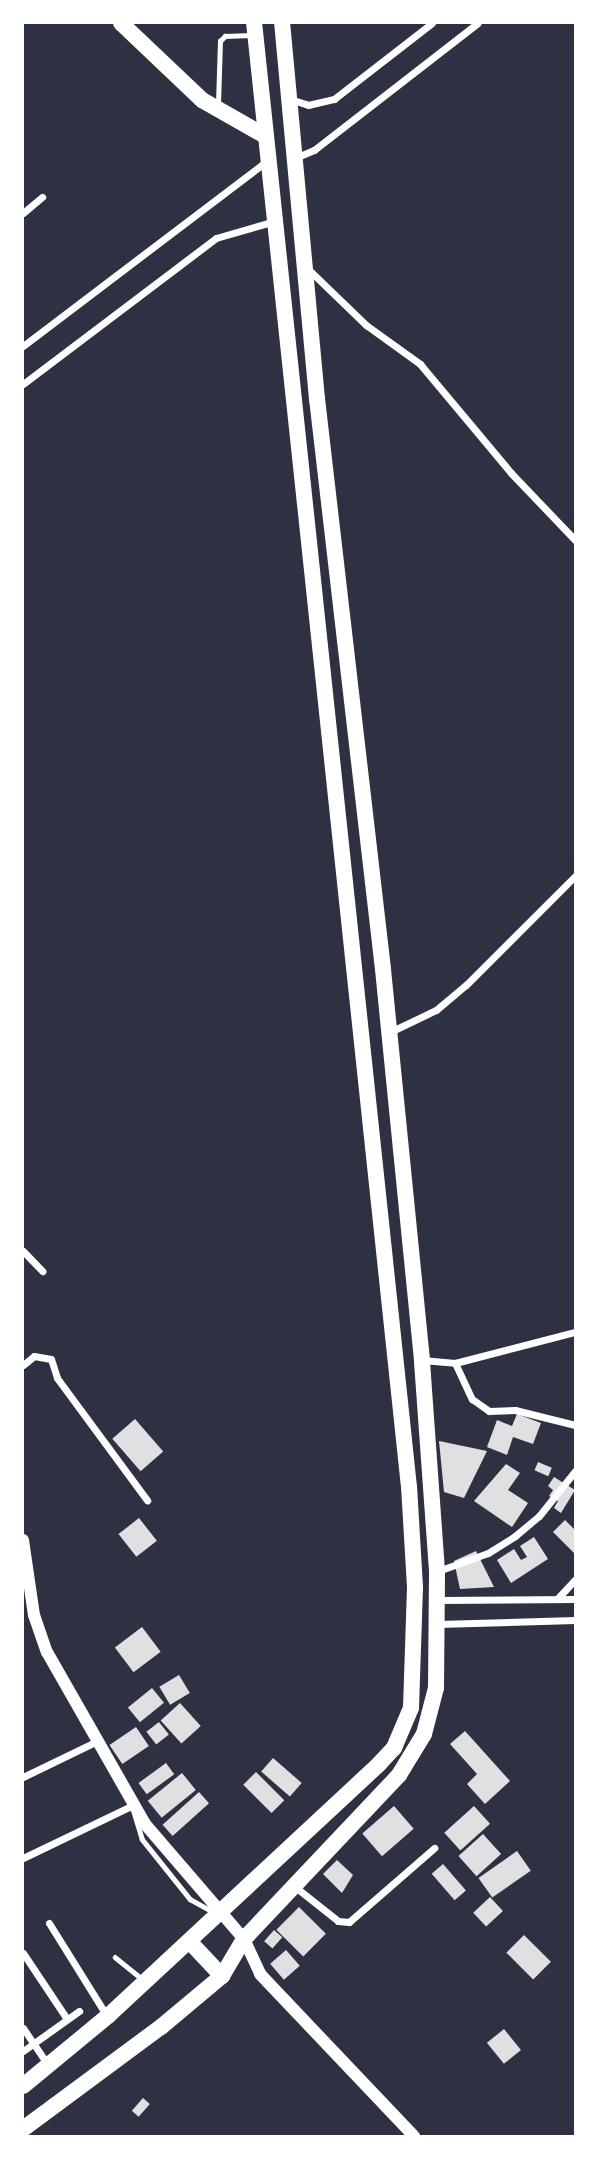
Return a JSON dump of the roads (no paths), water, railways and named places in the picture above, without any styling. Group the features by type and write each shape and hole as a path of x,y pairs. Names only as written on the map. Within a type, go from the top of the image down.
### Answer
{"main road":[{"path":"121,23 219,112 265,136"},
{"path":"23,2129 161,2027 222,1976 244,1938 414,1756 432,1711 438,1600 422,1360 383,969 305,266 282,23"},
{"path":"23,2086 146,1982 379,1764 394,1748 411,1708 413,1537 254,29"},
{"path":"356,979 383,969"},
{"path":"189,1941 222,1976"}],"street":[{"path":"290,99 308,105 334,99 432,23"},
{"path":"295,158 314,150 478,23"},
{"path":"23,346 268,160"},
{"path":"23,214 42,197"},
{"path":"23,384 216,238 275,220"},
{"path":"305,266 336,299 429,374 511,473 575,540"},
{"path":"389,1032 436,1010 575,876"},
{"path":"23,1251 42,1271"},
{"path":"422,1360 455,1363 575,1332"},
{"path":"23,1364 34,1356 51,1359 57,1378 147,1500"},
{"path":"455,1363 472,1399 489,1411 515,1410 575,1425"},
{"path":"437,1571 488,1553 515,1536 539,1516 575,1471"},
{"path":"23,1540 30,1595 40,1633 95,1741 133,1805 219,1913 244,1938 260,1974 414,2136"},
{"path":"556,1600 575,1580"},
{"path":"438,1600 575,1599"},
{"path":"438,1624 575,1620"},
{"path":"23,1777 95,1741"},
{"path":"23,1858 133,1805"},
{"path":"294,1885 338,1921 349,1922 434,1848"},
{"path":"49,1923 108,2016"},
{"path":"23,1954 67,2019"},
{"path":"23,2051 79,2011"},
{"path":"23,2028 48,2066"}],"lane":[{"path":"219,112 220,41 254,29"},
{"path":"115,1957 146,1982"}]}
